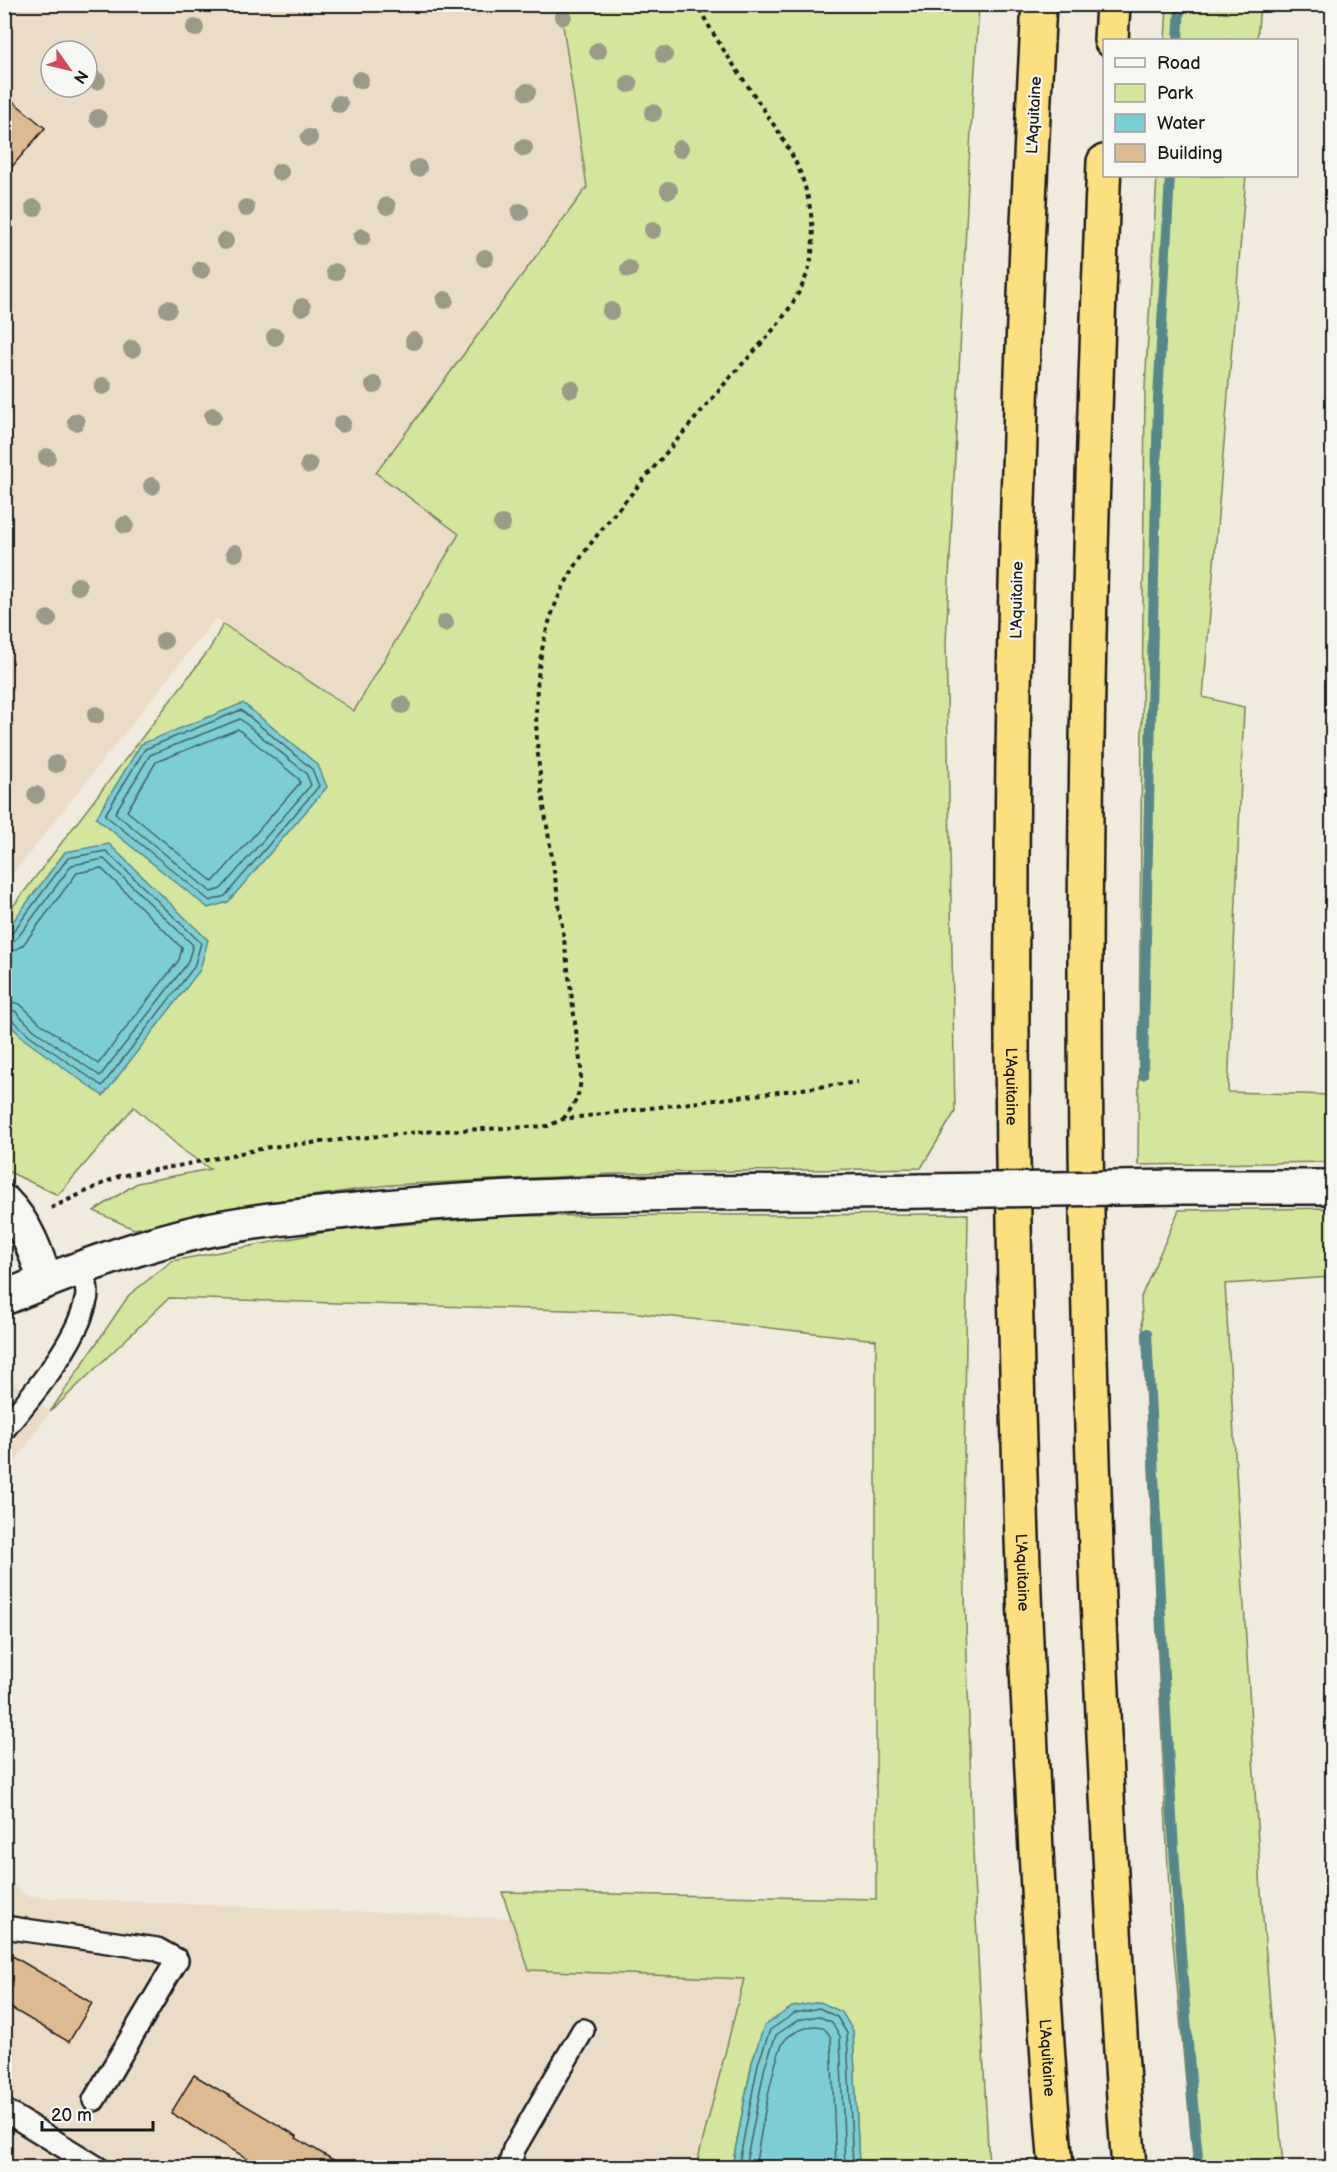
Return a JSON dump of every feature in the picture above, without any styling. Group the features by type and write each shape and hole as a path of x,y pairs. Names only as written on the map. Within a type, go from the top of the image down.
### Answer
{"highway":[{"name":"L'Aquitaine","path":"1039,4 1021,410 1013,697 1011,981 1015,1280 1022,1542 1047,2050 1056,2168"},
{"path":"1111,39 1113,4"},
{"path":"1103,177 1094,412 1087,697 1085,980 1088,1232 1095,1550 1110,1859 1129,2168"},
{"path":"1032,2168 1047,2050"}],"street":[{"path":"4,1298 83,1268 199,1232 294,1217 415,1203 534,1197 1178,1187 1332,1187"},
{"path":"13,1212 36,1251 45,1281"}],"lane":[{"path":"4,1429 36,1392 77,1327 87,1298 83,1268"},
{"path":"4,1927 157,1949 177,1960 93,2100"},
{"path":"509,2168 514,2149 583,2030"},
{"path":"4,2110 69,2160 98,2168"}],"path":[{"path":"563,1119 576,1104 581,1087 581,1068 540,779 536,700 543,646 554,608 570,573 594,537 773,331 794,301 808,270 813,239 809,205 800,172 785,143 721,47 697,4"},
{"path":"13,1212 119,1176 270,1147 418,1132 548,1126 563,1119 858,1082"}],"shaded area":[{"path":"5,5 560,5 587,187 376,473 459,533 354,711 216,618 5,884"},
{"path":"5,1376 50,1412 5,1476"},
{"path":"4,1878 29,1897 934,1937 940,2167 5,2167"}],"green space":[{"path":"560,5 979,5 969,163 946,642 955,1112 921,1168 635,1173 389,1185 262,1203 134,1229 94,1211 137,1183 210,1169 184,1151 134,1107 58,1195 5,1170 4,918 209,650 223,624 354,711 459,534 376,473 587,187"},
{"path":"1167,5 1260,5 1257,39 1165,39"},
{"path":"1157,177 1246,177 1203,697 1244,707 1228,1092 1332,1095 1332,1162 1138,1165 1145,388"},
{"path":"1332,1208 1332,1277 1225,1284 1261,1892 1283,2167 1194,2167 1170,1910 1141,1297 1179,1210"},
{"path":"968,1214 963,1530 974,1879 989,2167 859,2167 853,2031 752,2062 732,2167 696,2167 744,1979 529,1970 502,1892 876,1899 876,1340 629,1312 169,1298 50,1412 129,1295 172,1261 331,1231 502,1216"}],"water":[{"path":"243,703 318,765 327,787 228,902 208,908 96,818 141,744"},
{"path":"109,844 208,940 200,970 103,1096 25,1040 5,1020 5,932 65,852"},
{"path":"820,2002 842,2012 853,2031 859,2167 732,2167 752,2062 764,2026 792,2007"}],"building":[{"path":"4,94 45,128 4,176"},
{"path":"4,1951 92,2003 69,2042 4,2004"},
{"path":"194,2075 347,2168 263,2168 171,2113"}],"waterway":[{"path":"1178,39 1180,4"},
{"path":"1143,1075 1158,399 1170,177"},
{"path":"1147,1333 1174,1855 1199,2168"}]}
